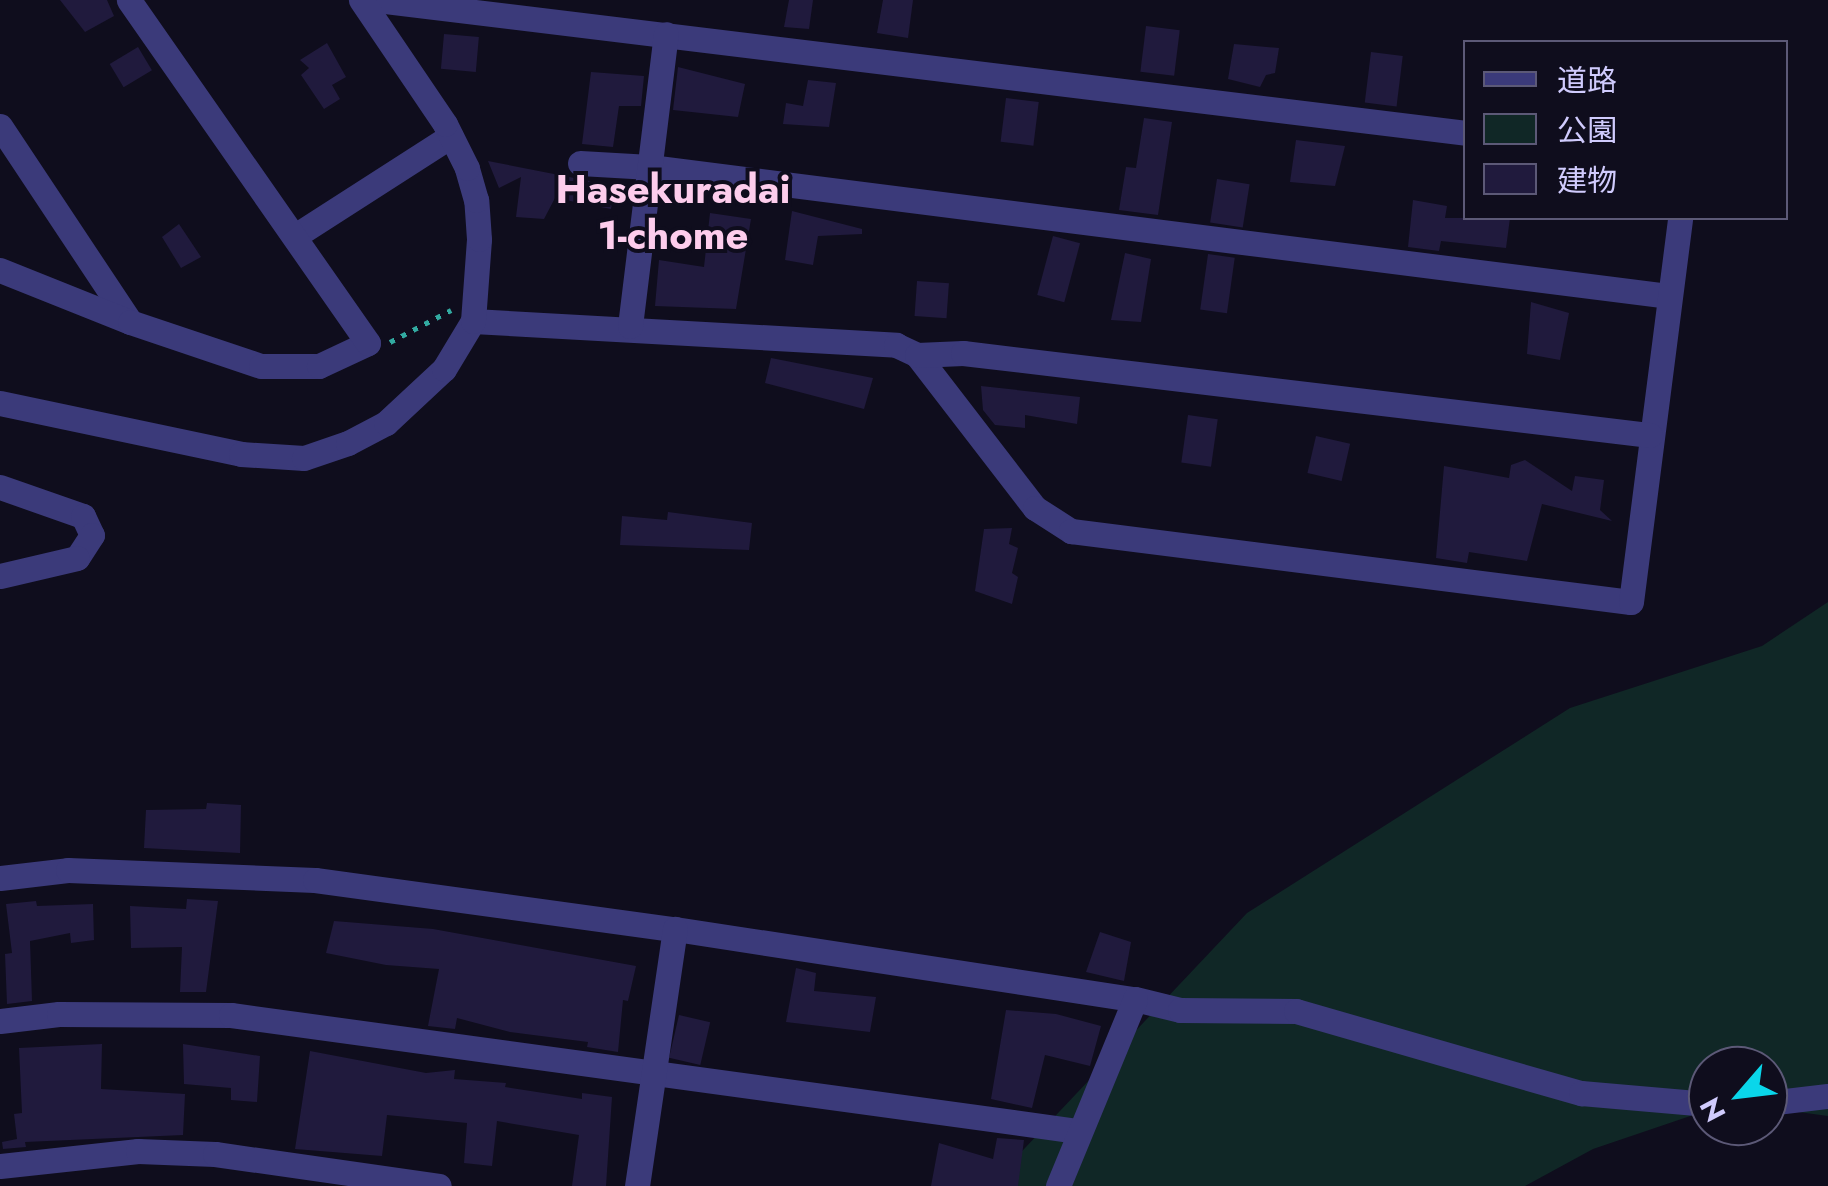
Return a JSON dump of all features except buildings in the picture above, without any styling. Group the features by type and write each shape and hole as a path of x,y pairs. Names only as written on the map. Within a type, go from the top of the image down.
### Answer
{"street":[{"path":"0,270 130,322 261,366 319,366 368,343 129,0"},
{"path":"0,403 241,454 304,458 348,443 386,422 444,370 474,310 479,239 476,200 451,136 361,0"},
{"path":"378,0 1463,133"},
{"path":"630,326 666,34"},
{"path":"0,126 130,322"},
{"path":"294,236 451,136"},
{"path":"580,164 650,167 1668,296"},
{"path":"474,310 630,326 896,345 917,355 1036,508 1071,531 1631,602 1680,220"},
{"path":"917,355 963,352 1650,434"},
{"path":"0,488 83,516 92,535 77,558 0,576"},
{"path":"0,878 68,870 315,880 675,929 1135,999 1180,1010 1296,1011 1582,1093 1688,1102"},
{"path":"637,1186 675,929"},
{"path":"1058,1186 1135,999"},
{"path":"0,1021 96,1013 231,1015 1078,1131"},
{"path":"1788,1101 1828,1096"},
{"path":"0,1166 138,1152 216,1154 440,1186"}],"path":[{"path":"368,343 384,345 474,310"}],"green space":[{"path":"1828,602 1828,1116 1788,1111 1788,1046 1688,1046 1688,1117 1593,1149 1525,1186 989,1186 1247,913 1570,708 1762,646"}],"district":[{"name":"Hasekuradai 1-chome","path":"673,212"}]}
